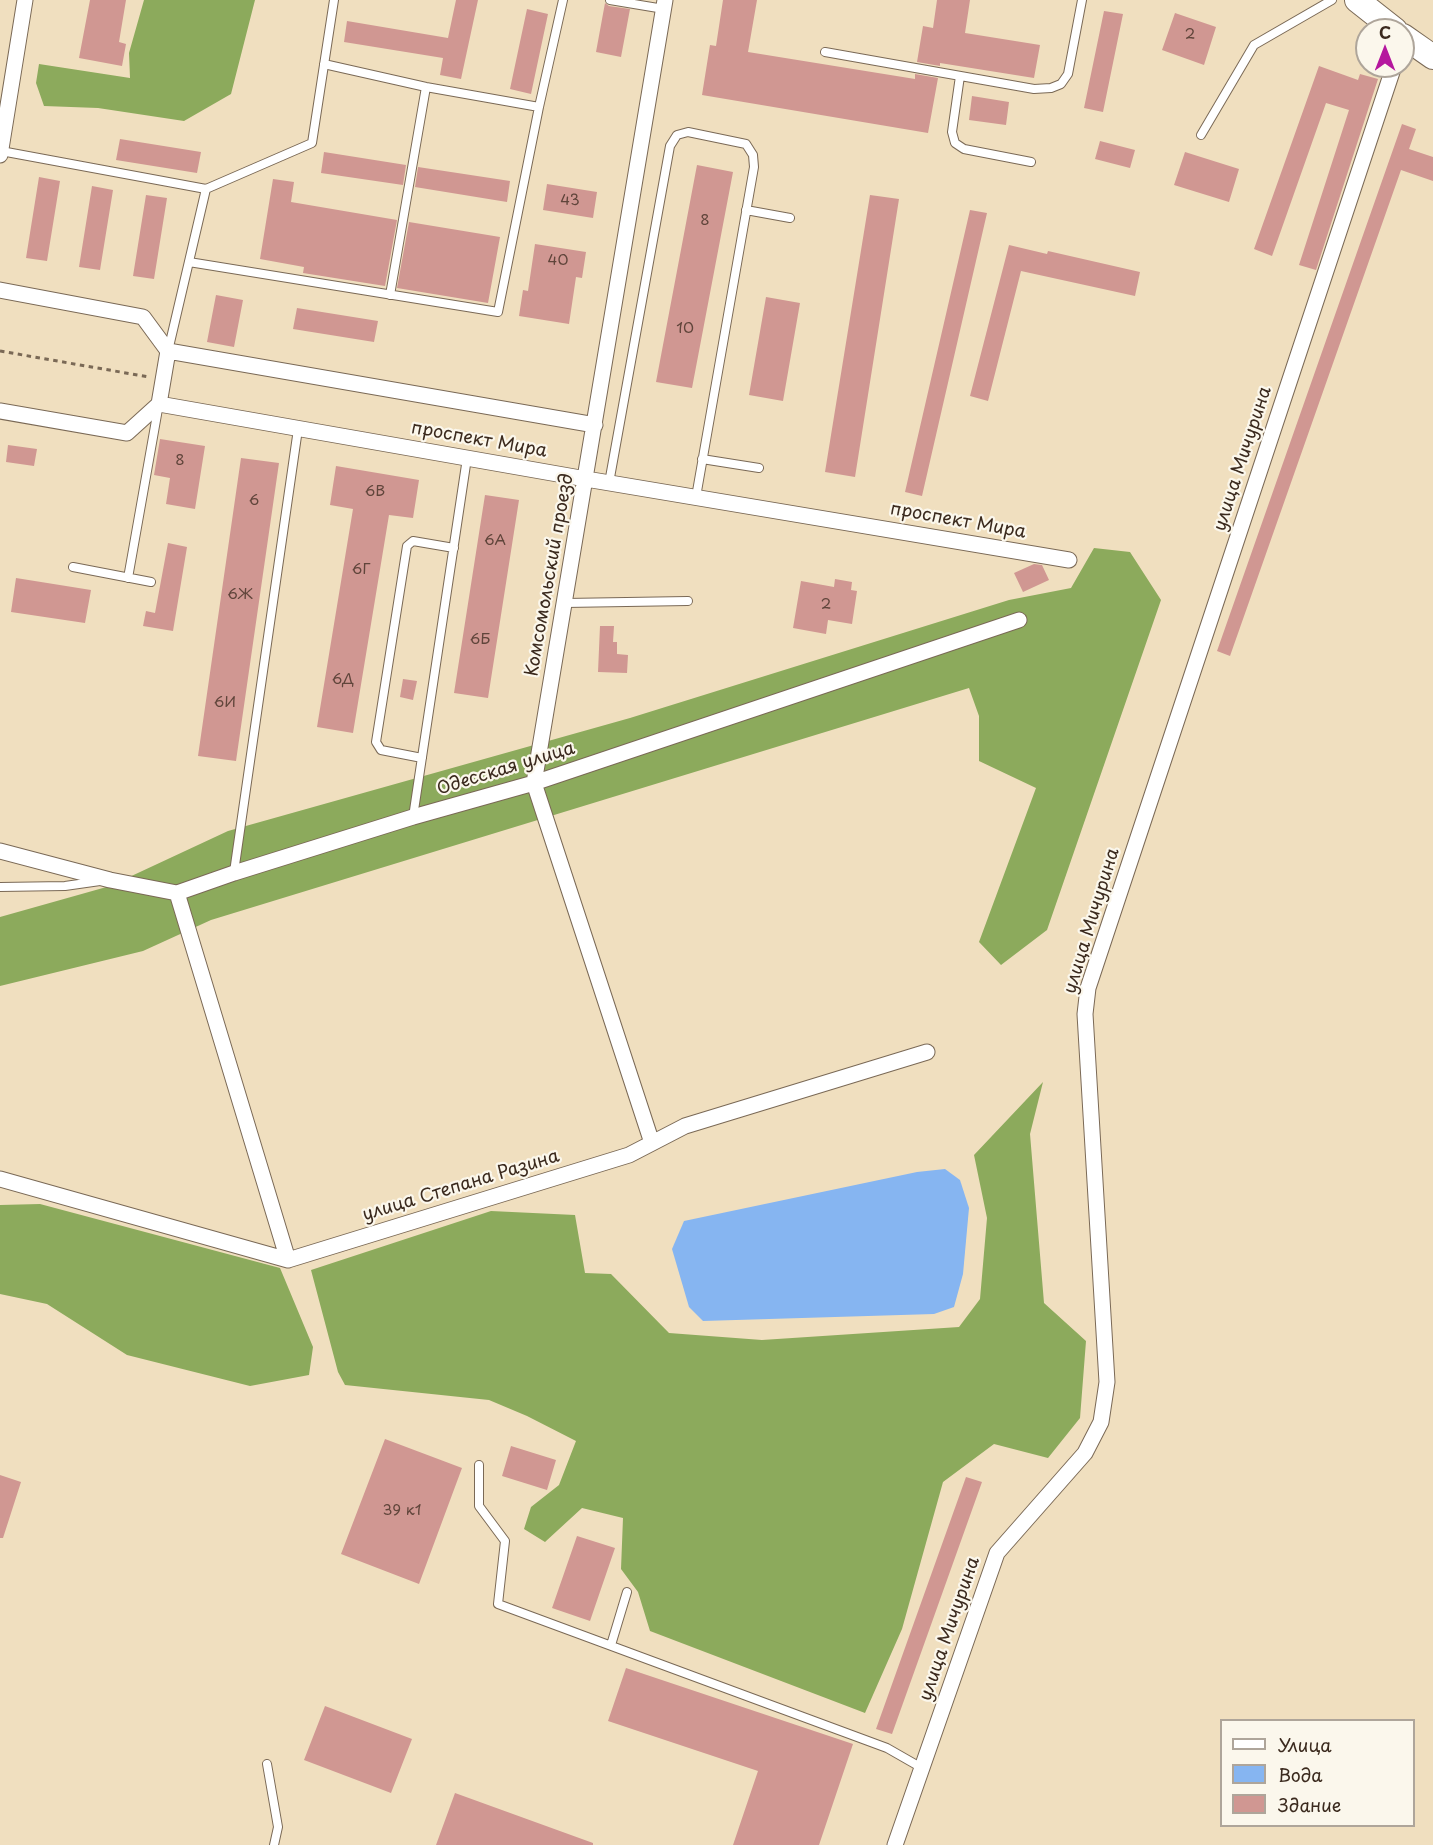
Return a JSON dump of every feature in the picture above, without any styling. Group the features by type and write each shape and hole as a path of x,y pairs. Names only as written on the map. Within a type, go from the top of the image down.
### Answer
{"main road":[{"path":"1357,0 1380,18"},
{"path":"1415,45 1433,57"}],"street":[{"path":"0,153 25,0"},
{"name":"Комсомольский проезд","path":"652,1143 534,783 664,4"},
{"name":"улица Мичурина","path":"895,1845 997,1553 1086,1453 1101,1422 1107,1382 1085,1014 1088,988 1390,78"},
{"path":"0,290 143,317 168,351 159,404 127,433 0,411"},
{"name":"проспект Мира","path":"168,351 595,425"},
{"name":"проспект Мира","path":"159,404 609,483 1069,560"},
{"name":"Одесская улица","path":"177,893 413,817 534,783 1018,620"},
{"path":"0,851 110,880 177,893 288,1260"},
{"name":"улица Степана Разина","path":"288,1260 630,1155 685,1126 927,1053"},
{"path":"0,1179 288,1260"}],"lane":[{"path":"0,153 206,189 312,143 334,0"},
{"path":"189,262 498,312 538,107 563,0"},
{"path":"610,0 664,4"},
{"path":"825,52 1034,89 1051,88 1061,84 1068,74 1082,0"},
{"path":"1201,135 1254,45 1332,0"},
{"path":"324,64 426,87 538,107"},
{"path":"960,76 952,132 955,143 964,149 1031,162"},
{"path":"390,295 426,87"},
{"path":"609,483 670,146 677,135 688,132 746,144 753,155 754,167 696,497"},
{"path":"168,351 206,189"},
{"path":"746,210 790,218"},
{"path":"128,578 159,404"},
{"path":"234,873 298,429"},
{"path":"413,817 467,458"},
{"path":"702,459 759,468"},
{"path":"422,758 381,750 376,742 407,546 413,541 454,548"},
{"path":"73,567 151,582"},
{"path":"565,603 687,600"},
{"path":"0,887 65,886 110,880"},
{"path":"479,1465 479,1506 505,1541 498,1604 887,1748 922,1768"},
{"path":"610,1645 627,1592"},
{"path":"267,1764 278,1827 274,1845"}],"path":[{"path":"0,351 163,380"}],"green space":[{"path":"144,0 255,0 231,94 184,121 98,108 44,106 36,83 39,64 130,78 129,53"},
{"path":"1094,548 1130,552 1161,600 1047,930 1001,965 979,942 1036,788 979,761 979,716 969,688 211,920 143,951 0,986 0,917 110,886 228,831 630,718 1009,600 1071,588"},
{"path":"1043,1082 1030,1134 1044,1303 1086,1341 1080,1418 1048,1458 994,1444 943,1482 902,1629 865,1713 650,1631 638,1592 621,1569 623,1518 582,1508 545,1542 524,1529 531,1507 559,1485 576,1441 489,1400 345,1385 338,1372 311,1270 491,1211 575,1215 585,1273 611,1274 669,1333 762,1340 959,1327 980,1299 987,1218 974,1155"},
{"path":"40,1204 280,1268 313,1347 309,1375 250,1386 127,1355 47,1304 0,1294 0,1205"}],"water":[{"path":"945,1169 960,1180 969,1208 963,1274 954,1307 934,1314 703,1321 689,1307 672,1249 684,1221 917,1172"}],"building":[{"path":"90,0 126,0 119,42 126,44 122,66 79,58"},
{"path":"456,0 478,0 461,79 440,75 443,58 344,42 347,21 448,38"},
{"path":"723,0 757,0 748,52 915,79 915,74 938,78 928,133 702,95 710,45 716,46"},
{"path":"937,0 970,0 965,33 1040,45 1034,78 940,63 940,66 917,62 923,26 933,28"},
{"path":"605,3 609,6 630,9 621,57 596,52"},
{"path":"527,9 548,14 531,94 510,89"},
{"path":"1104,11 1123,14 1103,112 1084,108"},
{"path":"1175,13 1216,27 1204,65 1162,50"},
{"path":"1319,66 1358,80 1359,78 1378,79 1316,270 1299,265 1349,110 1326,103 1272,256 1254,249"},
{"path":"972,96 1009,102 1006,125 969,120"},
{"path":"1402,124 1416,129 1409,149 1433,157 1433,181 1401,170 1230,656 1217,651"},
{"path":"120,139 201,152 197,173 116,160"},
{"path":"1100,141 1135,150 1130,168 1095,159"},
{"path":"324,152 406,165 403,185 321,173"},
{"path":"1185,152 1239,169 1229,202 1174,185"},
{"path":"697,165 733,172 692,388 656,382"},
{"path":"418,167 510,181 507,202 415,187"},
{"path":"39,177 60,181 47,261 26,258"},
{"path":"273,179 294,182 291,202 397,220 385,286 303,273 304,267 260,259"},
{"path":"547,184 597,192 593,218 543,210"},
{"path":"92,186 113,190 100,270 79,267"},
{"path":"146,195 167,198 154,279 133,276"},
{"path":"870,195 899,199 855,477 825,472"},
{"path":"970,210 987,213 922,496 905,492"},
{"path":"409,222 500,237 488,303 397,288"},
{"path":"535,244 586,252 582,278 576,277 569,324 519,316 523,290 528,291"},
{"path":"1009,245 1047,254 1048,251 1140,272 1135,296 1021,271 988,401 970,396"},
{"path":"216,295 243,300 234,347 207,342"},
{"path":"766,297 800,303 783,401 749,395"},
{"path":"297,308 378,321 374,342 293,329"},
{"path":"160,439 205,446 195,509 166,504 170,478 154,475"},
{"path":"8,445 37,449 34,466 6,462"},
{"path":"241,458 279,463 236,761 198,756"},
{"path":"336,466 419,480 413,518 389,515 353,733 317,727 353,509 330,505"},
{"path":"485,495 519,500 488,698 454,693"},
{"path":"168,543 187,547 173,631 143,626 146,611 155,613"},
{"path":"1034,564 1042,565 1049,580 1023,592 1014,573"},
{"path":"16,578 91,590 85,623 11,612"},
{"path":"835,579 852,582 851,590 857,591 852,624 828,620 826,634 793,628 801,581 834,587"},
{"path":"600,626 614,626 613,642 617,642 617,654 628,655 627,673 598,672"},
{"path":"403,679 417,681 413,700 400,697"},
{"path":"385,1439 462,1468 419,1584 341,1554"},
{"path":"511,1446 556,1460 547,1490 502,1476"},
{"path":"0,1475 21,1482 3,1538 0,1538"},
{"path":"966,1477 982,1482 892,1734 876,1729"},
{"path":"577,1536 615,1548 590,1621 552,1608"},
{"path":"626,1668 853,1744 819,1845 733,1845 758,1771 608,1721"},
{"path":"325,1706 412,1739 391,1793 304,1760"},
{"path":"455,1793 593,1843 593,1845 436,1845"}]}
